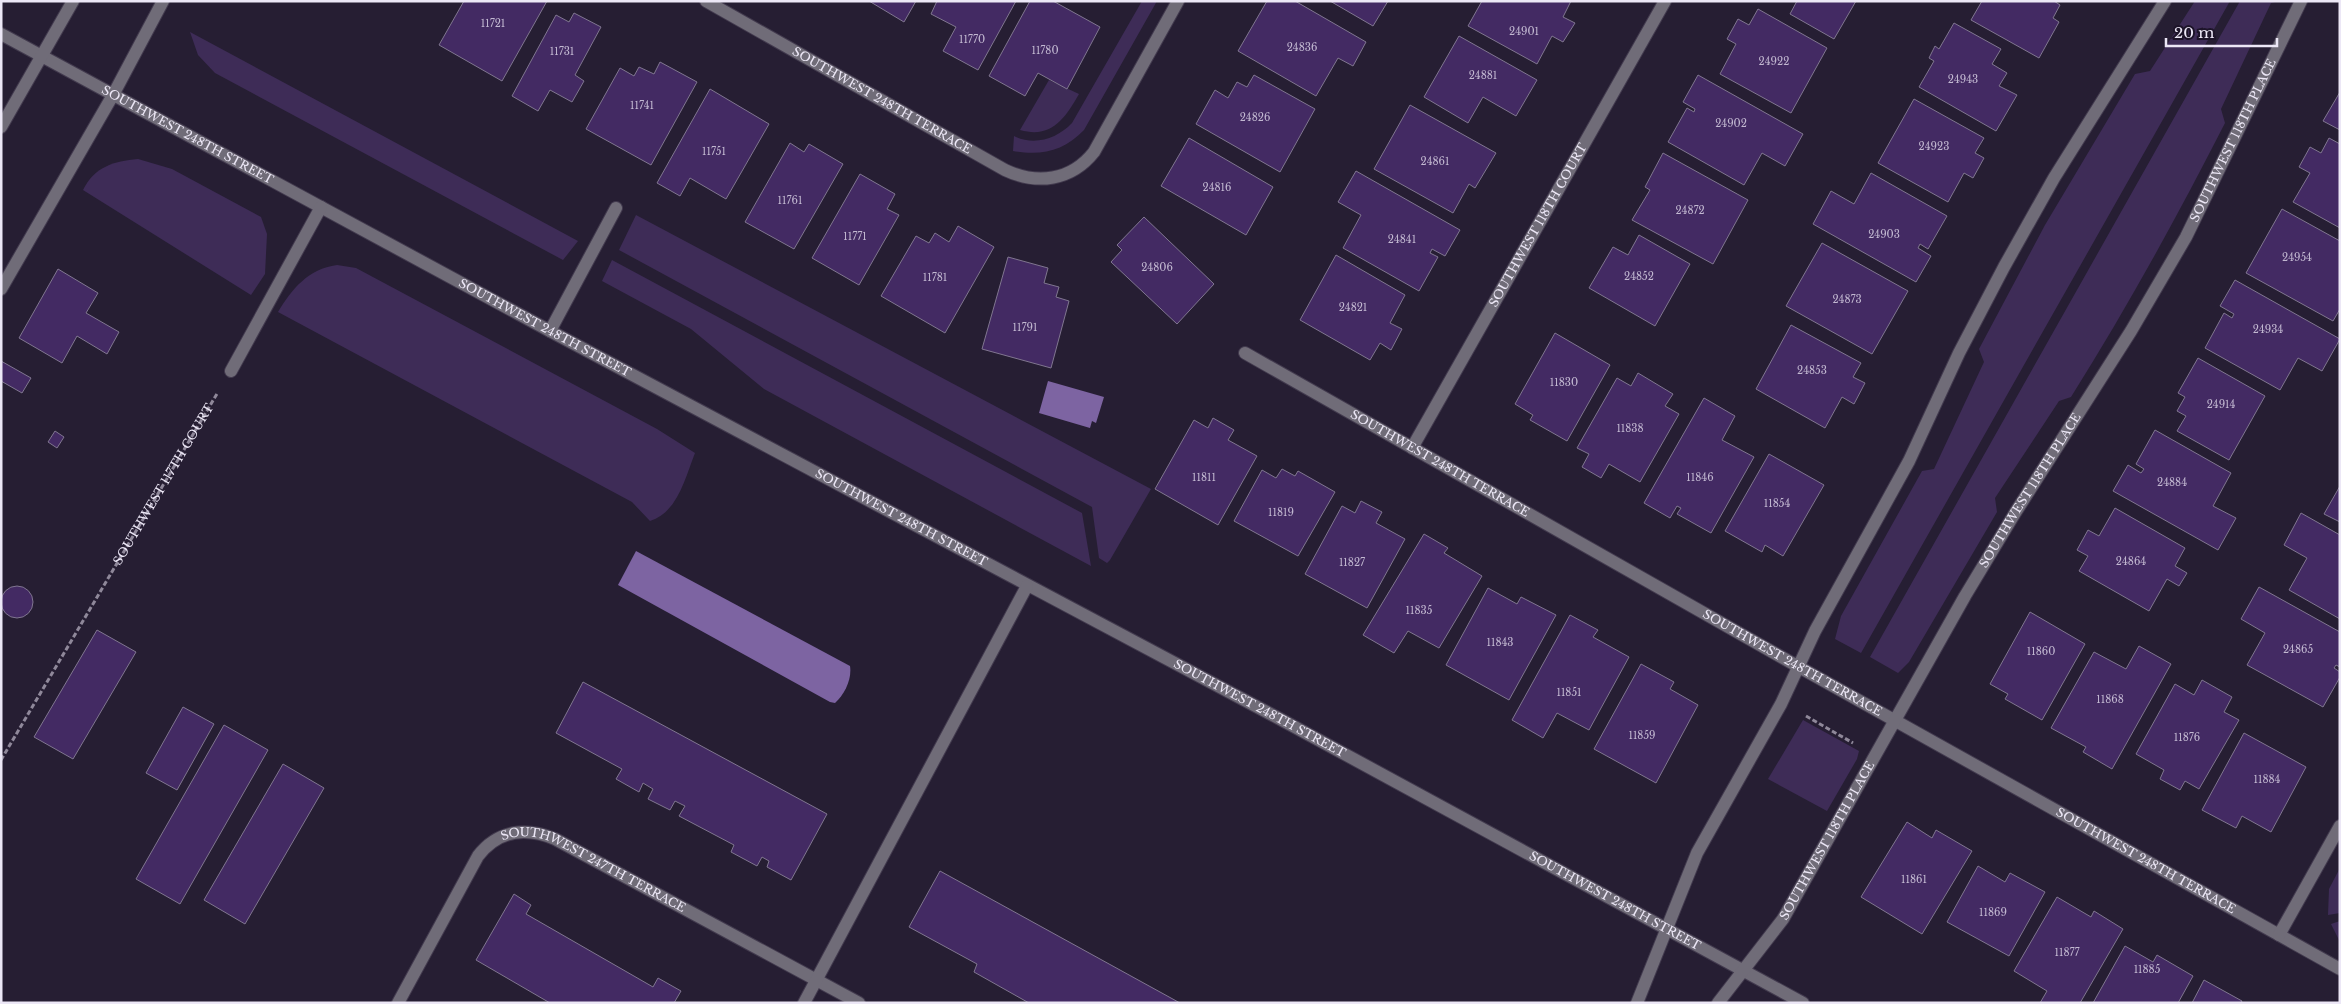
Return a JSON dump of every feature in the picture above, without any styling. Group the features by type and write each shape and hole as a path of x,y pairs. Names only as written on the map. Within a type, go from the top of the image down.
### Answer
{"street":[{"path":"1,127 73,1"},
{"path":"1,289 113,95 163,1"},
{"name":"SOUTHWEST 248TH TERRACE","path":"706,1 1005,170 1016,175 1042,179 1064,174 1080,167 1097,147 1178,1"},
{"name":"SOUTHWEST 118TH COURT","path":"1412,448 1665,1"},
{"path":"1637,1003 1697,853 1775,716 1815,631 1909,461 1959,353 2054,178 2165,1"},
{"name":"SOUTHWEST 118TH PLACE","path":"1718,1003 1783,919 1894,719 2015,513 2079,415 2158,285 2241,127 2301,1"},
{"name":"SOUTHWEST 248TH STREET","path":"1,34 550,331 1271,715 1803,1003"},
{"path":"231,370 321,207"},
{"path":"550,331 616,208"},
{"name":"SOUTHWEST 248TH TERRACE","path":"1245,353 1799,668 1894,719 2340,969"},
{"path":"804,1003 1027,586"},
{"path":"2279,935 2340,826"},
{"name":"SOUTHWEST 247TH TERRACE","path":"398,1003 478,856 490,843 501,836 519,832 534,832 555,839 859,1003"}],"path":[{"name":"SOUTHWEST 117TH COURT","path":"1,760 231,370"},
{"path":"1806,716 1860,746"}],"shaded area":[{"path":"1142,1 1157,1 1084,130 1069,143 1052,150 1034,153 1013,151 1014,136 1029,140 1045,139 1066,129 1072,123"},
{"path":"2195,1 2230,1 1861,653 1835,639 1841,616 1922,471 1934,469 1984,362 1979,349 2045,225 2135,74 2150,71"},
{"path":"2240,1 2279,1 2271,3 2221,109 2225,123 2170,228 2112,330 2071,397 2059,401 1995,498 1997,512 1909,662 1898,673 1870,657"},
{"path":"190,32 578,241 563,260 215,73 198,55"},
{"path":"1049,80 1079,94 1063,118 1049,129 1041,132 1020,130"},
{"path":"138,159 172,169 261,217 267,234 265,274 251,295 83,190 93,176 106,167 121,161"},
{"path":"636,215 1151,489 1110,560 1107,563 1099,558 1092,507 619,250"},
{"path":"612,260 1082,513 1091,566 764,389 691,329 602,281"},
{"path":"337,265 356,268 657,429 695,453 684,483 674,502 660,517 650,521 632,502 278,312 302,281 318,271"},
{"path":"1048,381 1104,397 1096,423 1092,421 1090,428 1039,413"},
{"path":"636,551 850,666 849,681 842,695 835,703 830,702 618,585"},
{"path":"1803,720 1859,751 1857,759 1827,811 1768,779"},
{"path":"2340,868 2340,913 2328,915 2329,889"},
{"path":"2340,921 2340,942 2331,924"}],"building":[{"path":"464,1 547,1 502,81 439,45"},
{"path":"869,1 916,1 904,22"},
{"path":"937,1 1016,1 978,70 943,51 956,27 931,14"},
{"path":"1030,1 1053,1 1100,27 1067,89 1038,73 1025,96 989,76"},
{"path":"1267,1 1295,1 1366,42 1353,66 1338,58 1316,96 1238,51"},
{"path":"1330,1 1388,1 1373,26"},
{"path":"1482,1 1571,1 1563,17 1575,23 1563,42 1552,36 1537,64 1468,26"},
{"path":"1797,1 1856,1 1834,39 1790,14"},
{"path":"1982,1 2054,1 2060,5 2053,18 2059,22 2039,58 1971,20"},
{"path":"1758,9 1827,48 1791,113 1720,74 1736,44 1727,39 1738,19 1749,25"},
{"path":"574,13 601,27 575,75 584,81 572,102 550,90 538,111 512,96 556,15 569,22"},
{"path":"1954,23 2001,49 1992,64 2007,73 1999,86 2017,95 1996,131 1919,87 1934,61 1929,58 1935,46 1939,49"},
{"path":"1459,36 1537,80 1516,116 1483,97 1468,123 1424,97"},
{"path":"660,62 697,82 651,165 586,129 620,68 634,76 639,67 654,74"},
{"path":"1254,75 1315,109 1280,172 1196,124 1215,90 1228,98 1237,82 1247,87"},
{"path":"1698,75 1803,134 1785,166 1762,153 1744,185 1668,142 1687,108 1694,112 1695,109 1683,102"},
{"path":"710,89 769,124 726,199 690,178 680,196 657,183"},
{"path":"2340,92 2340,130 2323,121"},
{"path":"1914,99 1984,138 1975,153 1984,158 1973,178 1964,173 1948,202 1878,163"},
{"path":"1410,105 1496,153 1475,188 1469,184 1453,213 1374,169"},
{"path":"1189,138 1273,187 1246,235 1161,186"},
{"path":"2329,138 2340,144 2340,228 2293,202 2310,173 2299,167 2310,147 2321,153"},
{"path":"790,143 804,152 809,144 843,164 794,249 745,222"},
{"path":"1663,153 1748,200 1713,264 1632,220 1650,190 1645,187"},
{"path":"1356,171 1460,230 1445,256 1432,249 1430,253 1438,257 1419,291 1343,248 1361,215 1338,202"},
{"path":"1871,173 1947,216 1928,249 1920,244 1918,248 1931,256 1916,282 1813,224 1831,191 1854,204"},
{"path":"860,174 895,194 887,209 899,215 859,285 812,258"},
{"path":"2282,209 2340,241 2340,309 2333,321 2246,273"},
{"path":"1144,217 1214,284 1177,324 1111,262 1122,250 1117,245"},
{"path":"958,226 994,247 945,333 881,296 916,236 929,243 935,233 949,242"},
{"path":"1639,235 1690,264 1655,326 1589,288 1613,247 1628,255"},
{"path":"1822,243 1908,291 1872,354 1786,306"},
{"path":"1336,255 1405,295 1390,323 1402,329 1391,350 1380,343 1370,360 1300,320"},
{"path":"1008,257 1048,268 1044,283 1059,287 1056,297 1069,301 1051,368 982,349"},
{"path":"58,269 98,293 86,313 119,332 107,354 77,336 62,363 19,338"},
{"path":"2235,280 2340,339 2322,371 2298,358 2280,390 2205,348 2224,313 2232,318 2234,314 2220,306"},
{"path":"1791,325 1861,363 1853,377 1865,383 1854,404 1842,397 1825,428 1756,389"},
{"path":"1555,333 1610,365 1567,441 1530,420 1533,415 1515,404"},
{"path":"2198,358 2265,396 2229,460 2177,431 2186,416 2177,411 2185,397 2178,393"},
{"path":"1,361 31,378 22,393 1,381"},
{"path":"1638,373 1673,394 1665,406 1679,414 1640,482 1609,464 1601,478 1582,467 1589,454 1577,448 1617,378 1631,386"},
{"path":"1704,398 1735,416 1722,440 1754,457 1711,533 1677,514 1681,508 1677,506 1670,518 1644,503"},
{"path":"1213,418 1234,430 1228,440 1257,456 1218,525 1155,489 1194,420 1208,428"},
{"path":"2155,430 2231,473 2213,506 2236,518 2218,550 2113,491 2128,465 2141,473 2144,469 2136,464"},
{"path":"55,431 64,437 57,448 48,442"},
{"path":"1769,454 1824,485 1783,556 1765,545 1762,552 1725,531"},
{"path":"1282,469 1295,476 1298,471 1335,492 1298,556 1234,521 1262,470 1276,478"},
{"path":"2340,486 2340,522 2324,514"},
{"path":"1361,501 1382,512 1376,523 1405,539 1367,608 1305,574 1342,506 1355,513"},
{"path":"2115,508 2185,548 2175,566 2187,573 2179,586 2167,579 2149,611 2079,571 2088,556 2077,550 2088,530 2099,536"},
{"path":"2301,513 2340,535 2340,619 2289,590 2307,558 2284,545"},
{"path":"1424,534 1448,548 1444,553 1482,576 1439,648 1408,631 1394,653 1363,635"},
{"path":"17,586 23,587 28,591 32,596 32,608 28,613 23,617 17,618 11,617 6,613 2,608 1,602 2,596 6,591 11,587"},
{"path":"2259,587 2340,632 2340,667 2336,665 2334,668 2340,672 2340,677 2323,707 2247,665 2265,633 2241,619"},
{"path":"1488,588 1517,604 1521,597 1556,615 1509,700 1446,665"},
{"path":"2030,612 2085,644 2042,720 2005,699 2008,694 1990,684"},
{"path":"1570,615 1598,630 1593,637 1629,657 1589,730 1557,713 1543,738 1512,720"},
{"path":"97,630 136,652 73,759 34,737"},
{"path":"2139,646 2171,664 2112,769 2083,752 2086,747 2051,728 2094,652 2126,669"},
{"path":"1641,664 1674,682 1670,689 1698,705 1656,783 1594,749"},
{"path":"2202,680 2232,697 2224,712 2239,720 2199,789 2185,781 2180,790 2160,779 2164,770 2136,754 2175,684 2194,695"},
{"path":"583,682 827,814 791,880 767,867 769,861 762,857 757,866 731,852 734,845 679,816 685,806 675,801 670,810 648,799 653,789 643,783 639,792 616,779 622,769 556,733"},
{"path":"183,707 214,724 177,790 146,773"},
{"path":"224,725 268,750 180,904 136,879"},
{"path":"2244,733 2306,767 2271,832 2242,816 2236,828 2202,810"},
{"path":"283,764 324,788 245,924 204,900"},
{"path":"1907,822 1932,838 1936,830 1972,851 1922,934 1861,897"},
{"path":"1978,866 2005,882 2010,873 2045,892 2009,956 1947,922"},
{"path":"940,871 1180,1003 1029,1003 974,972 977,964 909,927"},
{"path":"514,894 531,905 526,914 653,987 658,978 681,991 674,1003 550,1003 476,960"},
{"path":"2057,897 2091,917 2094,911 2123,929 2080,1003 2040,1003 2047,991 2014,971"},
{"path":"2125,946 2153,962 2157,955 2193,976 2178,1003 2093,1003"},
{"path":"2204,980 2242,1001 2241,1003 2192,1003"}]}
